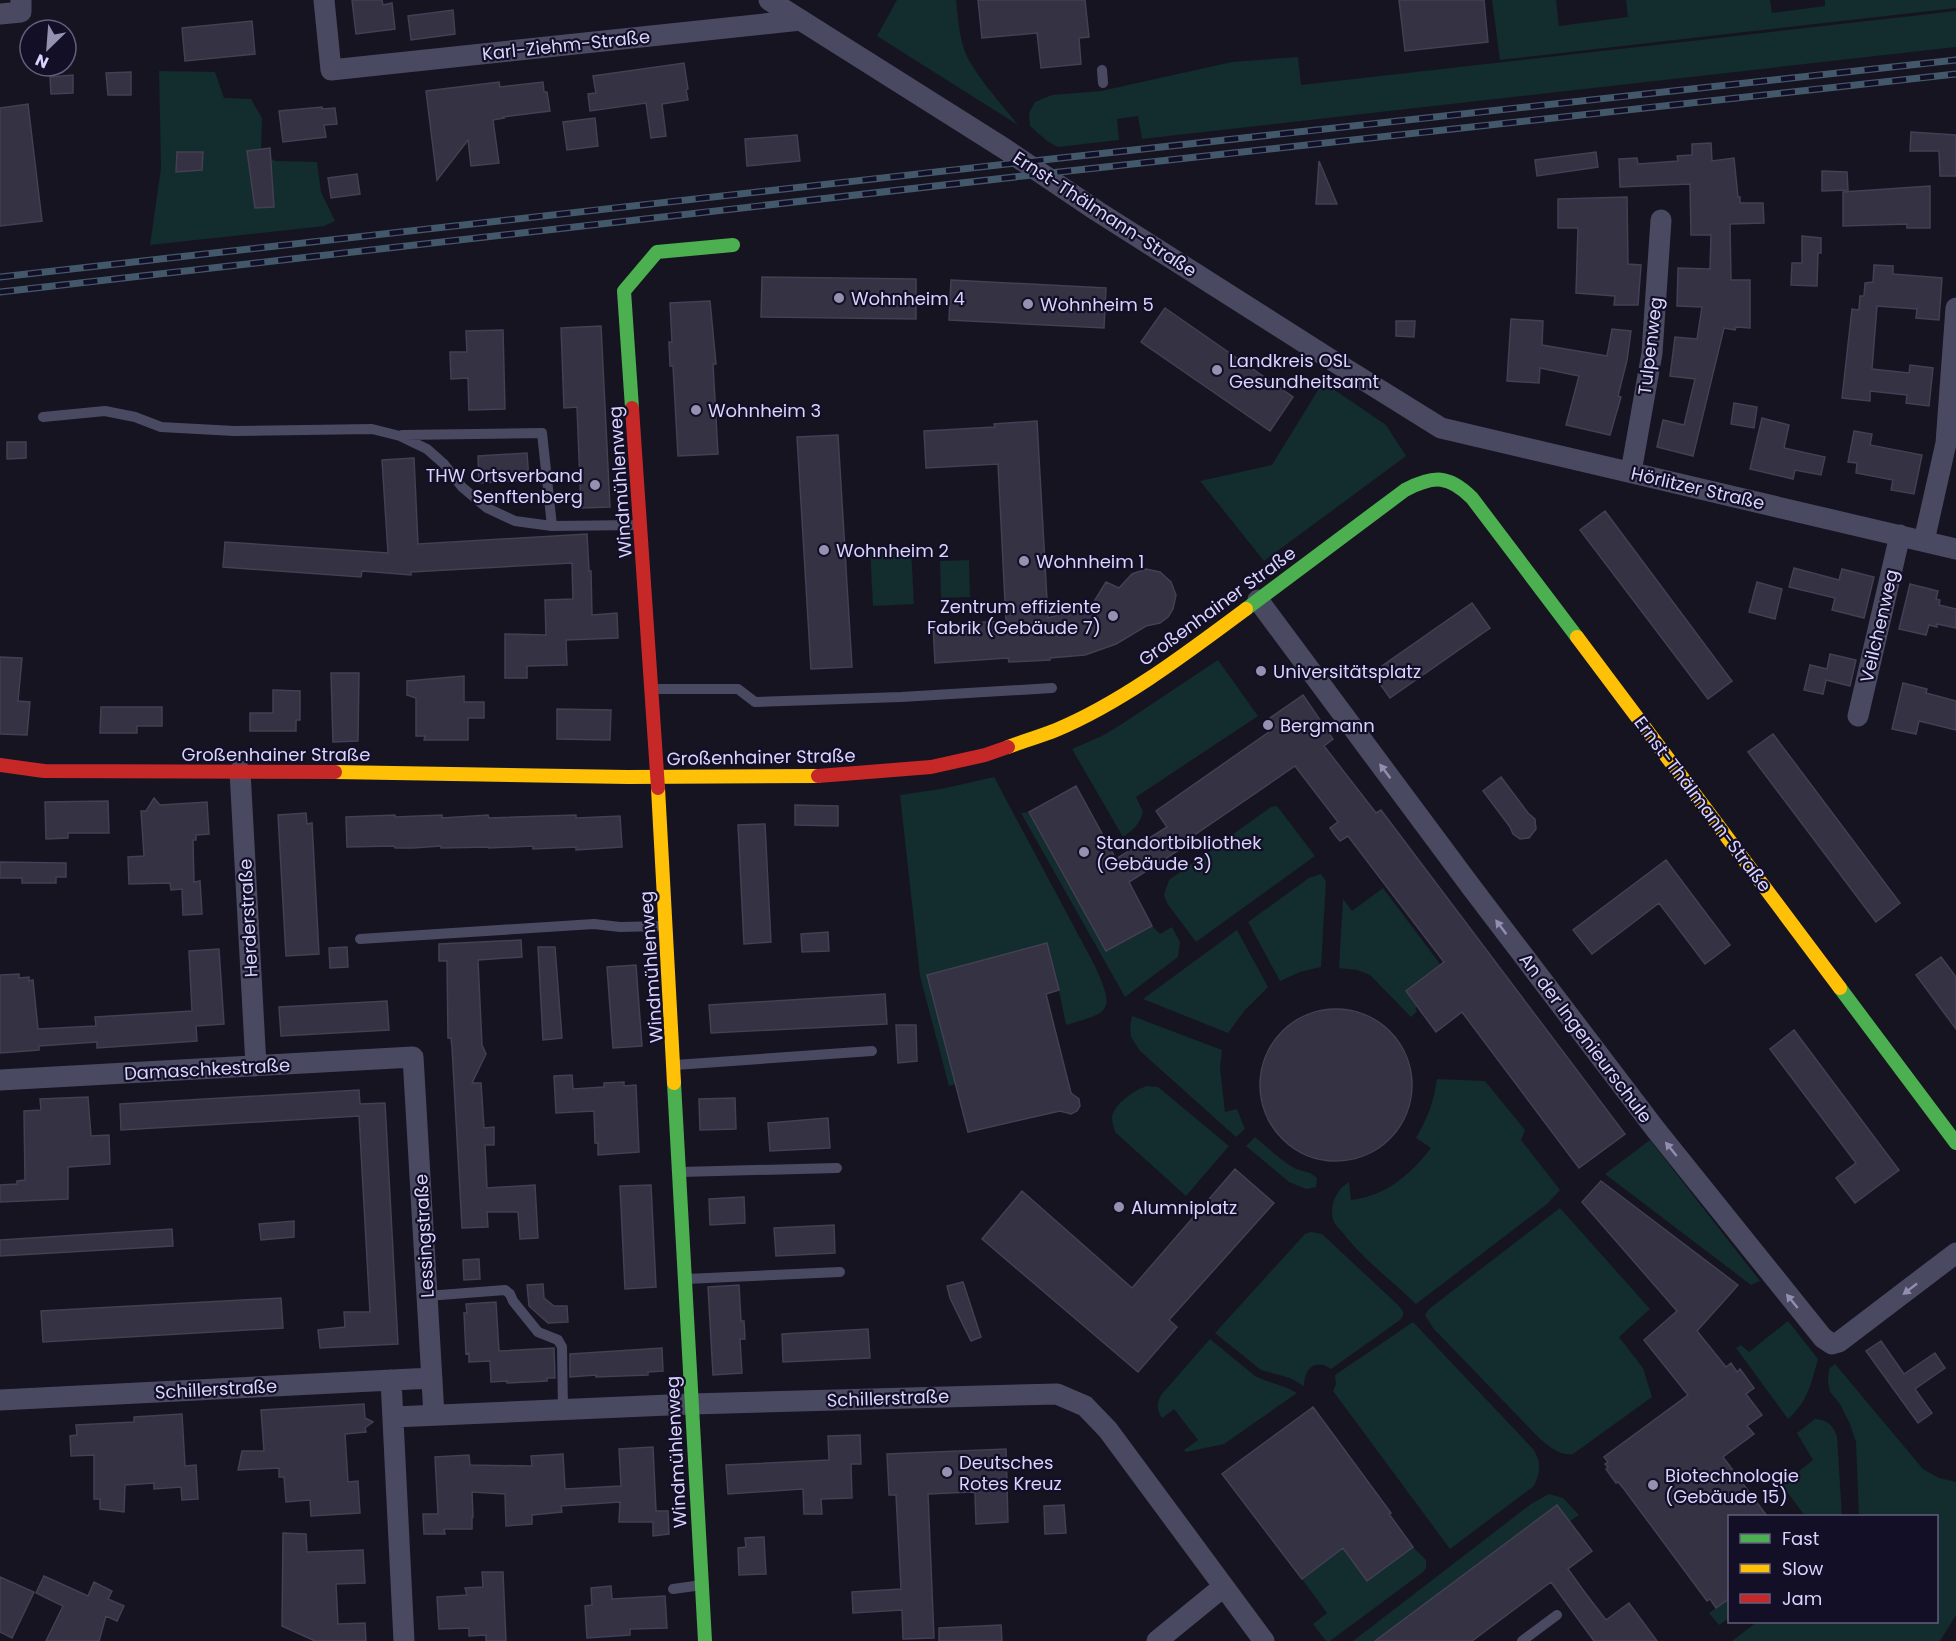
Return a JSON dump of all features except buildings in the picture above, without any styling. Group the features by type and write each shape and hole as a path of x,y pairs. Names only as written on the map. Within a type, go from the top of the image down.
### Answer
{"main road":[{"name":"Windmühlenweg","path":"705,1641 658,777 624,291 657,252 733,245"},
{"name":"Großenhainer Straße","path":"0,765 44,771 240,771 658,777 831,776 931,767 985,755 1056,730 1095,711 1179,658 1419,481 1439,478"},
{"name":"Ernst-Thälmann-Straße","path":"1439,478 1451,481 1464,489 1485,513 1956,1143"}],"street":[{"path":"0,14 21,12 21,0"},
{"name":"Karl-Ziehm-Straße","path":"324,0 331,70 801,20"},
{"name":"Ernst-Thälmann-Straße","path":"769,0 1005,149 1097,211 1310,347 1441,428"},
{"name":"Tulpenweg","path":"1631,472 1652,353 1661,220"},
{"path":"1924,541 1946,444 1956,308"},
{"name":"Hörlitzer Straße","path":"1441,428 1956,549"},
{"name":"Veilchenweg","path":"1858,716 1900,535"},
{"name":"An der Ingenieurschule","path":"1258,600 1642,1112 1823,1338 1832,1344 1839,1342 1956,1253"},
{"name":"Herderstraße","path":"240,771 256,1066"},
{"name":"Damaschkestraße","path":"0,1080 413,1057"},
{"name":"Lessingstraße","path":"413,1057 434,1415"},
{"name":"Schillerstraße","path":"0,1400 432,1378"},
{"path":"391,1380 404,1641"},
{"name":"Schillerstraße","path":"393,1417 691,1404 1057,1394 1085,1406 1108,1430 1264,1641"},
{"path":"1158,1641 1223,1587"}],"lane":[{"path":"1102,70 1104,83"},
{"path":"43,417 105,411 135,417 160,427 234,431 372,429 400,436 427,449 444,464 462,487 487,508 515,521 552,526 641,525"},
{"path":"400,436 542,433 552,526"},
{"path":"652,689 738,689 755,702 901,697 1052,688"},
{"path":"360,939 594,924 620,927 666,926"},
{"path":"675,1065 872,1051"},
{"path":"680,1172 837,1168"},
{"path":"685,1279 840,1272"},
{"path":"428,1296 505,1290 510,1294 538,1332 558,1340 562,1347 563,1409"},
{"path":"673,1588 702,1585"},
{"path":"1522,1641 1557,1615"}],"green space":[{"path":"897,0 956,0 961,40 969,61 1018,125 877,36"},
{"path":"1492,0 1556,0 1559,26 1628,17 1626,0 1770,0 1772,13 1825,6 1825,0 1956,0 1956,8 1500,60"},
{"path":"1956,11 1956,47 1142,139 1138,116 1117,119 1119,140 1058,147 1047,141 1030,126 1029,113 1035,102 1052,95 1101,91 1232,62 1298,57 1301,85"},
{"path":"159,71 215,72 224,98 251,99 262,118 261,151 275,161 317,162 321,192 335,221 324,226 150,245 161,168"},
{"path":"1323,382 1386,425 1406,456 1264,561 1200,481 1272,465"},
{"path":"911,547 914,604 873,606 870,549"},
{"path":"969,560 970,597 941,598 940,561"},
{"path":"1218,660 1258,716 1136,797 1143,812 1142,816 1136,826 1123,837 1072,749 1122,724"},
{"path":"994,777 1095,966 1105,992 1105,1008 1092,1017 1066,1025 1047,944 927,975 956,1084 949,1086 920,976 900,795 941,789"},
{"path":"1277,806 1315,856 1196,942 1167,903 1164,895 1169,880 1271,807"},
{"path":"1029,812 1106,951 1152,926 1160,934 1172,927 1180,942 1178,957 1125,997 1021,813"},
{"path":"1321,874 1326,881 1321,967 1300,972 1280,981 1248,922 1309,878"},
{"path":"1383,888 1440,964 1406,991 1417,1007 1415,1008 1417,1011 1411,1017 1370,975 1357,970 1339,968 1343,899 1352,911"},
{"path":"1237,930 1268,987 1245,1010 1228,1033 1143,999"},
{"path":"1132,1016 1222,1050 1220,1068 1225,1112 1237,1109 1245,1129 1236,1137 1140,1051 1131,1037"},
{"path":"1437,1079 1485,1081 1525,1130 1521,1140 1560,1190 1547,1204 1416,1304 1351,1243 1335,1223 1332,1211 1334,1199 1344,1185 1349,1182 1351,1200 1375,1194 1406,1175 1431,1148 1416,1138 1430,1110"},
{"path":"1147,1086 1158,1087 1229,1146 1186,1196 1115,1132 1112,1118 1116,1108 1131,1094"},
{"path":"1255,1137 1289,1165 1317,1178 1316,1187 1306,1189 1289,1182 1246,1146"},
{"path":"1650,1140 1760,1281 1751,1285 1605,1174"},
{"path":"1560,1208 1650,1309 1619,1337 1643,1368 1652,1397 1573,1454 1564,1454 1555,1450 1540,1439 1433,1328 1425,1315 1429,1309"},
{"path":"1311,1232 1322,1234 1397,1304 1403,1311 1403,1316 1331,1369 1320,1365 1312,1367 1308,1370 1304,1386 1290,1378 1261,1370 1215,1333 1305,1234"},
{"path":"1788,1321 1818,1359 1804,1399 1788,1419 1736,1348 1741,1345 1749,1352"},
{"path":"1413,1322 1534,1450 1539,1464 1534,1486 1450,1549 1333,1391 1336,1384 1335,1375"},
{"path":"1210,1339 1255,1376 1297,1393 1224,1444 1186,1452 1184,1450 1198,1440 1174,1409 1162,1418 1158,1403 1161,1395"},
{"path":"1835,1364 1923,1469 1939,1478 1956,1482 1956,1615 1940,1641 1732,1641 1756,1623 1938,1623 1938,1515 1859,1515 1856,1442 1840,1404 1830,1392 1829,1369"},
{"path":"1815,1419 1829,1424 1834,1429 1837,1437 1842,1515 1804,1515 1782,1485 1813,1460 1797,1433"},
{"path":"1549,1494 1563,1498 1579,1515 1569,1522 1557,1505 1375,1641 1353,1641 1531,1504"},
{"path":"1413,1547 1426,1560 1426,1568 1423,1572 1330,1641 1326,1641 1313,1624 1327,1613 1302,1579 1343,1548 1367,1581"},
{"path":"1728,1600 1728,1619 1719,1625 1709,1613"}],"railway":[{"path":"0,277 1956,60"},
{"path":"0,292 1041,174 1956,74"}],"traffic: fast":[{"path":"632,408 624,291 657,252 733,245"},
{"path":"1246,609 1405,490 1424,482 1441,480 1456,485 1472,498 1577,637"},
{"path":"1840,988 1956,1143"},
{"path":"674,1083 705,1641"}],"traffic: slow":[{"path":"1008,747 1056,730 1106,705 1154,675 1246,609"},
{"path":"1577,637 1840,988"},
{"path":"335,772 628,777 818,776"},
{"path":"658,788 674,1083"}],"traffic: jam":[{"path":"632,408 658,788"},
{"path":"818,776 931,767 985,755 1008,747"},
{"path":"0,765 44,771 335,772"}],"place":[{"name":"Wohnheim 4","path":"839,298"},
{"name":"Wohnheim 5","path":"1028,304"},
{"name":"Landkreis OSL Gesundheitsamt","path":"1217,370"},
{"name":"Wohnheim 3","path":"696,410"},
{"name":"THW Ortsverband Senftenberg","path":"595,485"},
{"name":"Wohnheim 2","path":"824,550"},
{"name":"Wohnheim 1","path":"1024,561"},
{"name":"Zentrum effiziente Fabrik (Gebäude 7)","path":"1113,616"},
{"name":"Universitätsplatz","path":"1261,671"},
{"name":"Bergmann","path":"1268,725"},
{"name":"Standortbibliothek (Gebäude 3)","path":"1084,852"},
{"name":"Alumniplatz","path":"1119,1207"},
{"name":"Deutsches Rotes Kreuz","path":"947,1472"},
{"name":"Biotechnologie (Gebäude 15)","path":"1653,1485"}]}
